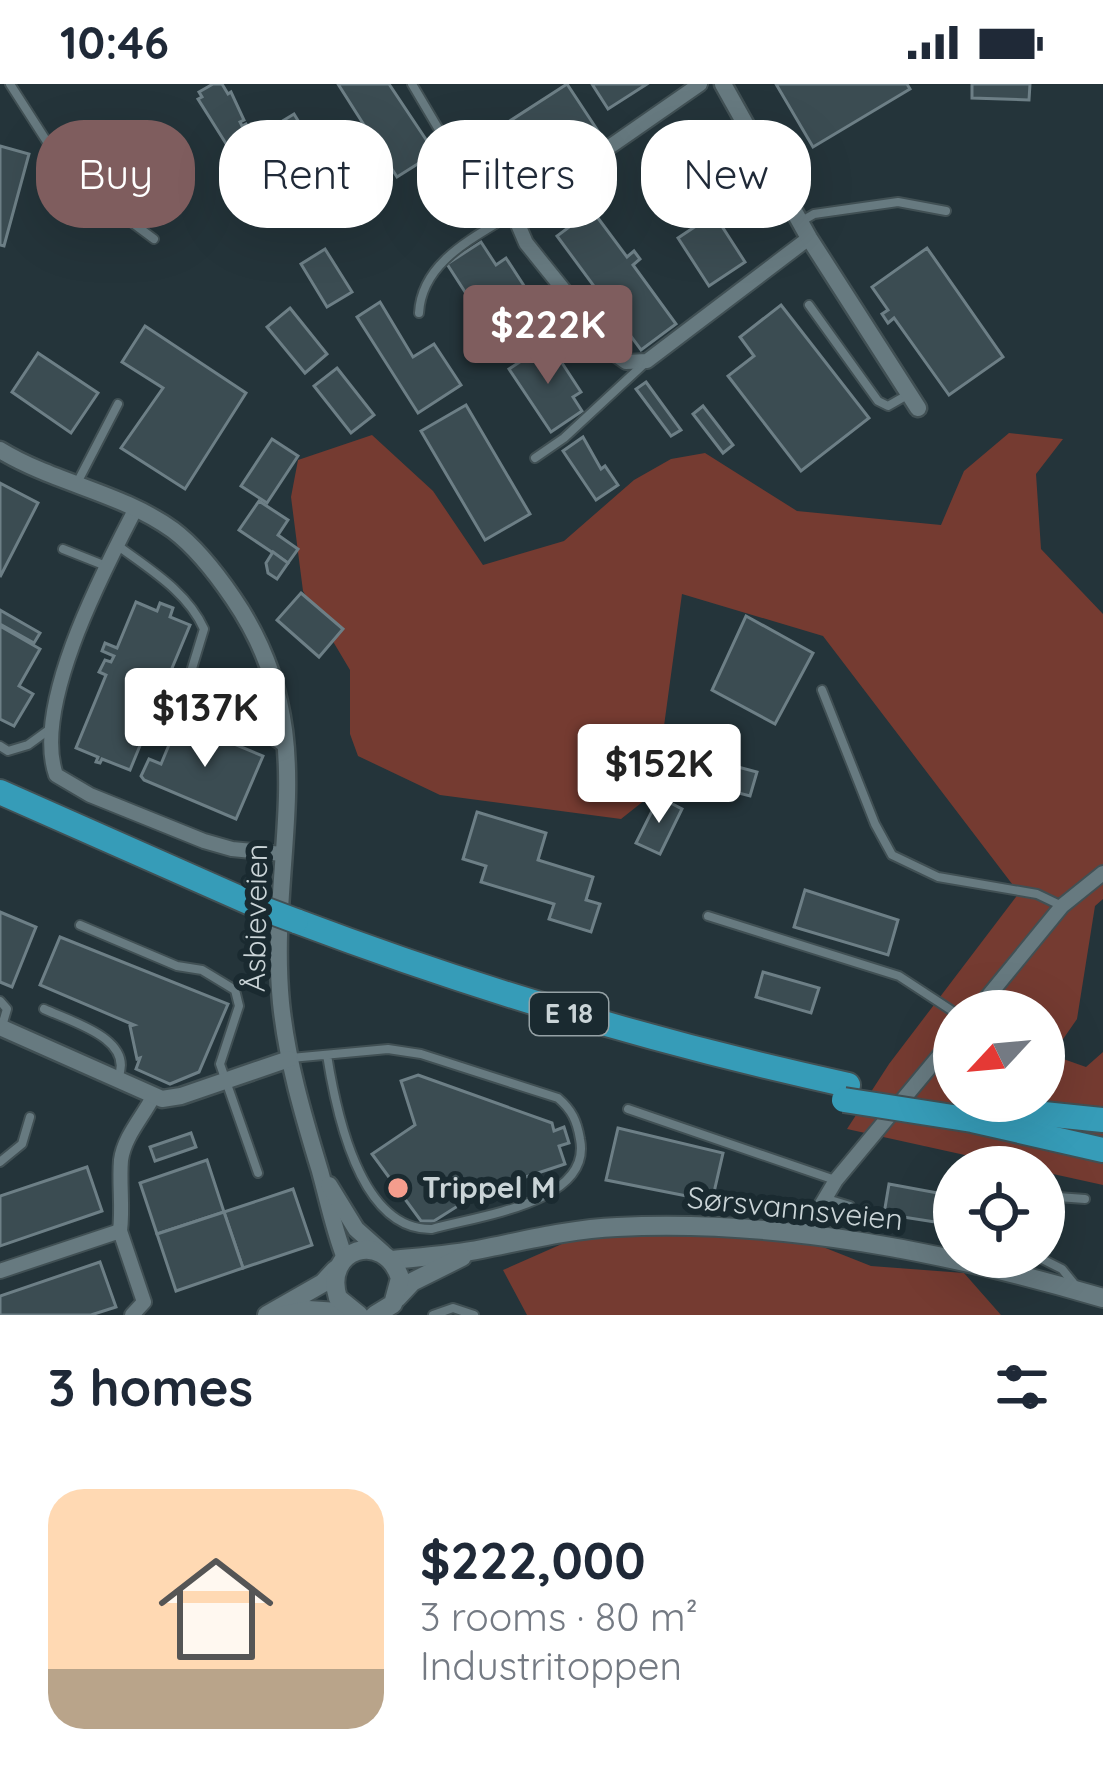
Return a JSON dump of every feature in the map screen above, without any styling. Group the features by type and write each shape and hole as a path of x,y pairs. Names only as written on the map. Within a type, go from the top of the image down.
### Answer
{"highway":[{"name":"E 18","path":"0,792 263,917"},
{"name":"E 18","path":"0,810 473,1002 702,1069 933,1107"},
{"name":"E 18","path":"1065,1118 1103,1120"},
{"name":"E 18","path":"1005,1122 1103,1150"},
{"name":"E 18","path":"1029,1122 1103,1134"}],"main road":[{"name":"Sørsvannsveien","path":"342,1262 363,1250 387,1257 478,1250 618,1227 698,1225 933,1253"},
{"name":"Sørsvannsveien","path":"379,1314 412,1282 478,1250"},
{"path":"387,1257 400,1278 397,1298"},
{"path":"342,1262 334,1288 356,1314"},
{"path":"267,1315 323,1283 342,1262"},
{"name":"Sørsvannsveien","path":"1038,1278 1103,1298"},
{"path":"284,1315 308,1310 356,1314"}],"street":[{"path":"617,142 700,84"},
{"path":"723,84 743,120"},
{"path":"520,228 557,286 626,362 647,361 780,256 805,230 914,401"},
{"name":"Åsbieveien","path":"0,450 29,468 173,530 202,557 245,615 274,673 288,752 278,957 289,1058 342,1262"},
{"path":"135,510 58,683 51,728 53,767 65,783 204,841 282,854"},
{"path":"993,990 1062,906 1103,873"},
{"path":"1,1027 153,1097 181,1096 289,1058"},
{"path":"804,1234 836,1180 933,1063"},
{"path":"131,1315 144,1302 120,1231 122,1160 128,1138 153,1097"},
{"name":"Åsbieveien","path":"319,1169 356,1229 387,1257"},
{"path":"0,1271 120,1231"}],"lane":[{"path":"10,84 51,148 87,189 154,239"},
{"path":"412,84 433,120"},
{"path":"805,230 814,214 898,202 946,211"},
{"path":"419,313 420,293 432,272 491,228"},
{"path":"809,304 878,401 888,406 914,401"},
{"path":"535,458 647,361"},
{"path":"75,486 118,404"},
{"path":"117,545 176,590 195,610 204,629 183,698 255,728 288,752"},
{"path":"63,549 107,567"},
{"path":"822,690 892,855 938,877 1037,894 1062,906"},
{"path":"0,746 8,751 28,745 51,728"},
{"path":"708,916 899,976 933,998"},
{"path":"80,925 177,966 202,970 235,990 239,1006 220,1064 258,1173"},
{"path":"0,1001 7,1009 1,1027"},
{"path":"44,1009 119,1051 123,1066 117,1079"},
{"path":"289,1058 388,1049 421,1054 558,1098 578,1123 583,1149 579,1170 540,1198 432,1229 398,1222 371,1195 355,1160 327,1055"},
{"path":"628,1109 836,1180"},
{"path":"0,1162 22,1144 30,1117"},
{"path":"825,1198 850,1205"},
{"path":"1065,1198 1085,1199"},
{"path":"1065,1273 1079,1291"},
{"path":"433,1315 453,1308 474,1315"}],"shaded area":[{"path":"1009,433 1063,439 1036,474 1041,549 1103,614 1103,899 1095,906 1077,1019 1065,1036 1065,990 945,990 1019,893 823,636 682,594 655,792 621,819 440,795 358,756 350,734 350,670 303,591 291,497 298,460 372,435 433,491 483,565 564,541 634,480 671,459 705,453 797,511 941,525 964,471"},
{"path":"933,1006 933,1122 1065,1122 1065,1060 1086,1067 1103,1052 1103,1185 1065,1177 1065,1146 933,1148 847,1129"},
{"path":"770,1226 871,1266 933,1271 933,1278 968,1278 1001,1315 527,1315 503,1270 580,1236"}],"building":[{"path":"222,84 244,120 219,120 219,132 198,99 202,97 199,92"},
{"path":"338,84 389,84 417,126 417,164 397,177 393,120 361,120"},
{"path":"567,84 591,120 511,120"},
{"path":"592,84 647,84 608,109"},
{"path":"776,84 907,84 910,89 813,147 811,120 797,120"},
{"path":"972,84 1030,84 1029,100 972,98"},
{"path":"0,146 29,154 4,246 0,245"},
{"path":"568,228 605,228 627,257 634,251 640,259 633,265 676,324 641,350 557,236"},
{"path":"693,228 723,228 745,262 709,286 678,238"},
{"path":"481,242 496,265 506,258 541,312 496,340 447,264"},
{"path":"927,248 1003,357 949,395 894,318 888,323 882,314 888,310 872,287"},
{"path":"325,249 352,292 327,307 301,264"},
{"path":"380,302 413,357 434,344 461,385 418,413 357,317"},
{"path":"781,305 869,418 801,471 728,376 754,356 740,337"},
{"path":"290,308 327,354 305,373 267,327"},
{"path":"145,326 246,393 185,489 121,448 163,388 122,362"},
{"path":"549,343 581,392 573,397 582,411 551,432 509,369"},
{"path":"38,353 98,393 71,433 12,392"},
{"path":"337,368 374,415 351,433 314,386"},
{"path":"646,382 681,430 671,436 636,389"},
{"path":"466,405 530,514 485,540 421,431"},
{"path":"703,406 733,445 723,453 693,414"},
{"path":"583,437 601,469 605,466 618,485 596,500 563,451"},
{"path":"272,439 298,456 267,503 241,486"},
{"path":"0,483 38,503 0,577"},
{"path":"259,501 288,520 278,535 298,549 288,563 239,530"},
{"path":"273,552 288,563 277,579 268,573 266,563"},
{"path":"301,593 343,629 319,657 277,620"},
{"path":"136,602 157,611 160,603 173,608 170,617 190,625 165,685 172,688 167,700 160,697 130,770 102,759 96,762 98,757 76,748 106,675 99,672 105,660 111,662 114,656 102,651 105,643 117,648"},
{"path":"0,610 40,633 34,643 0,624"},
{"path":"746,616 813,653 775,724 712,690"},
{"path":"0,626 40,649 19,686 33,694 14,726 0,719"},
{"path":"179,721 263,756 236,819 141,776 149,759 161,764"},
{"path":"738,767 757,772 750,796 731,791"},
{"path":"659,797 682,809 660,854 636,843"},
{"path":"477,812 546,833 538,860 593,877 586,900 600,904 591,932 549,919 554,904 481,882 486,866 463,859"},
{"path":"805,890 898,920 888,955 794,927"},
{"path":"0,912 36,927 12,987 0,982"},
{"path":"60,937 228,1004 199,1072 170,1084 136,1069 140,1058 130,1026 134,1025 40,985"},
{"path":"763,972 819,988 811,1013 756,997"},
{"path":"418,1075 552,1123 554,1131 564,1127 569,1143 559,1146 565,1164 459,1199 461,1204 434,1221 421,1221 372,1154 415,1125 401,1081"},
{"path":"618,1128 723,1153 712,1201 606,1180"},
{"path":"191,1133 196,1147 155,1161 150,1147"},
{"path":"207,1160 224,1212 157,1234 140,1183"},
{"path":"87,1167 102,1211 0,1246 0,1196"},
{"path":"889,1184 933,1192 933,1222 884,1214"},
{"path":"293,1189 312,1245 243,1268 224,1212"},
{"path":"224,1212 243,1268 176,1291 157,1234"},
{"path":"100,1262 116,1307 91,1315 0,1315 0,1296"}],"place":[{"name":"Trippel M","path":"398,1188"}]}
